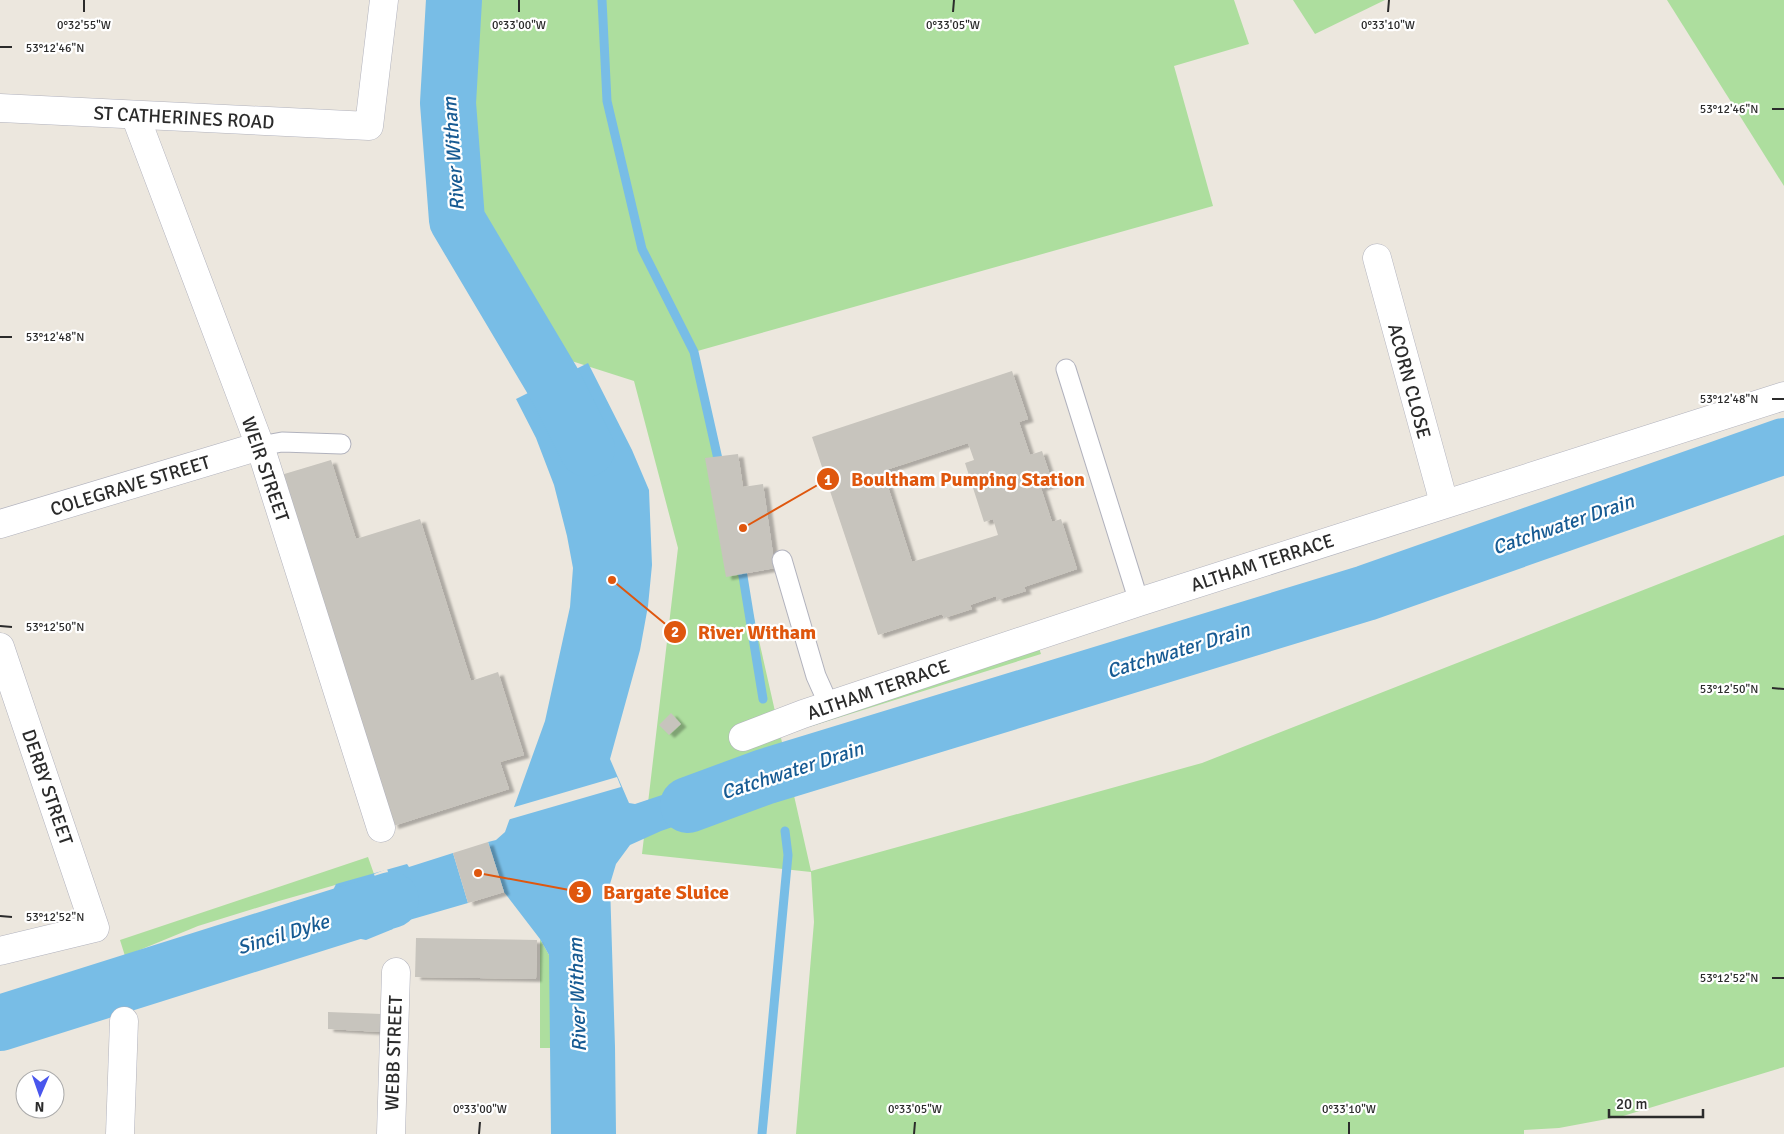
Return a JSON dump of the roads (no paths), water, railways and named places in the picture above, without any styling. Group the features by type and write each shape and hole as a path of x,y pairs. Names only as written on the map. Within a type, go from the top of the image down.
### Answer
{"street":[{"name":"ST CATHERINES ROAD","path":"0,108 368,126 384,0"},
{"name":"WEIR STREET","path":"135,115 260,446 381,828"},
{"name":"ACORN CLOSE","path":"1377,258 1444,503"},
{"name":"ALTHAM TERRACE","path":"743,737 829,705 1139,602 1444,503 1784,396"},
{"name":"COLEGRAVE STREET","path":"0,524 260,446"},
{"name":"DERBY STREET","path":"0,647 95,928 0,951"},
{"name":"WEBB STREET","path":"390,1134 396,972"},
{"path":"120,1134 124,1021"}],"lane":[{"path":"1066,369 1139,602"},
{"path":"260,446 282,442 341,444"},
{"path":"782,560 816,676 829,705"}],"water":[{"path":"588,363 632,450 649,490 652,565 648,606 640,650 610,759 629,803 635,804 755,764 767,794 661,831 630,845 616,864 610,884 616,1134 551,1134 549,955 540,939 504,892 488,842 496,840 505,832 545,721 570,607 573,568 554,485 536,438 516,399"},
{"path":"453,853 468,903 392,925 393,929 366,940 346,936 309,940 336,884 407,864 409,867"}],"waterway":[{"name":"River Witham","path":"454,0 448,103 457,220 555,385 587,449"},
{"path":"602,0 607,101 642,249 694,352 720,468"},
{"name":"Catchwater Drain","path":"688,805 764,777 1366,593 1784,446"},
{"path":"741,564 763,699"},
{"path":"762,1134 788,855 785,831"},
{"name":"Sincil Dyke","path":"0,1023 391,900"}],"place":[{"name":"Boultham Pumping Station","path":"743,528"},
{"name":"River Witham","path":"612,580"},
{"name":"Bargate Sluice","path":"478,873"}]}
